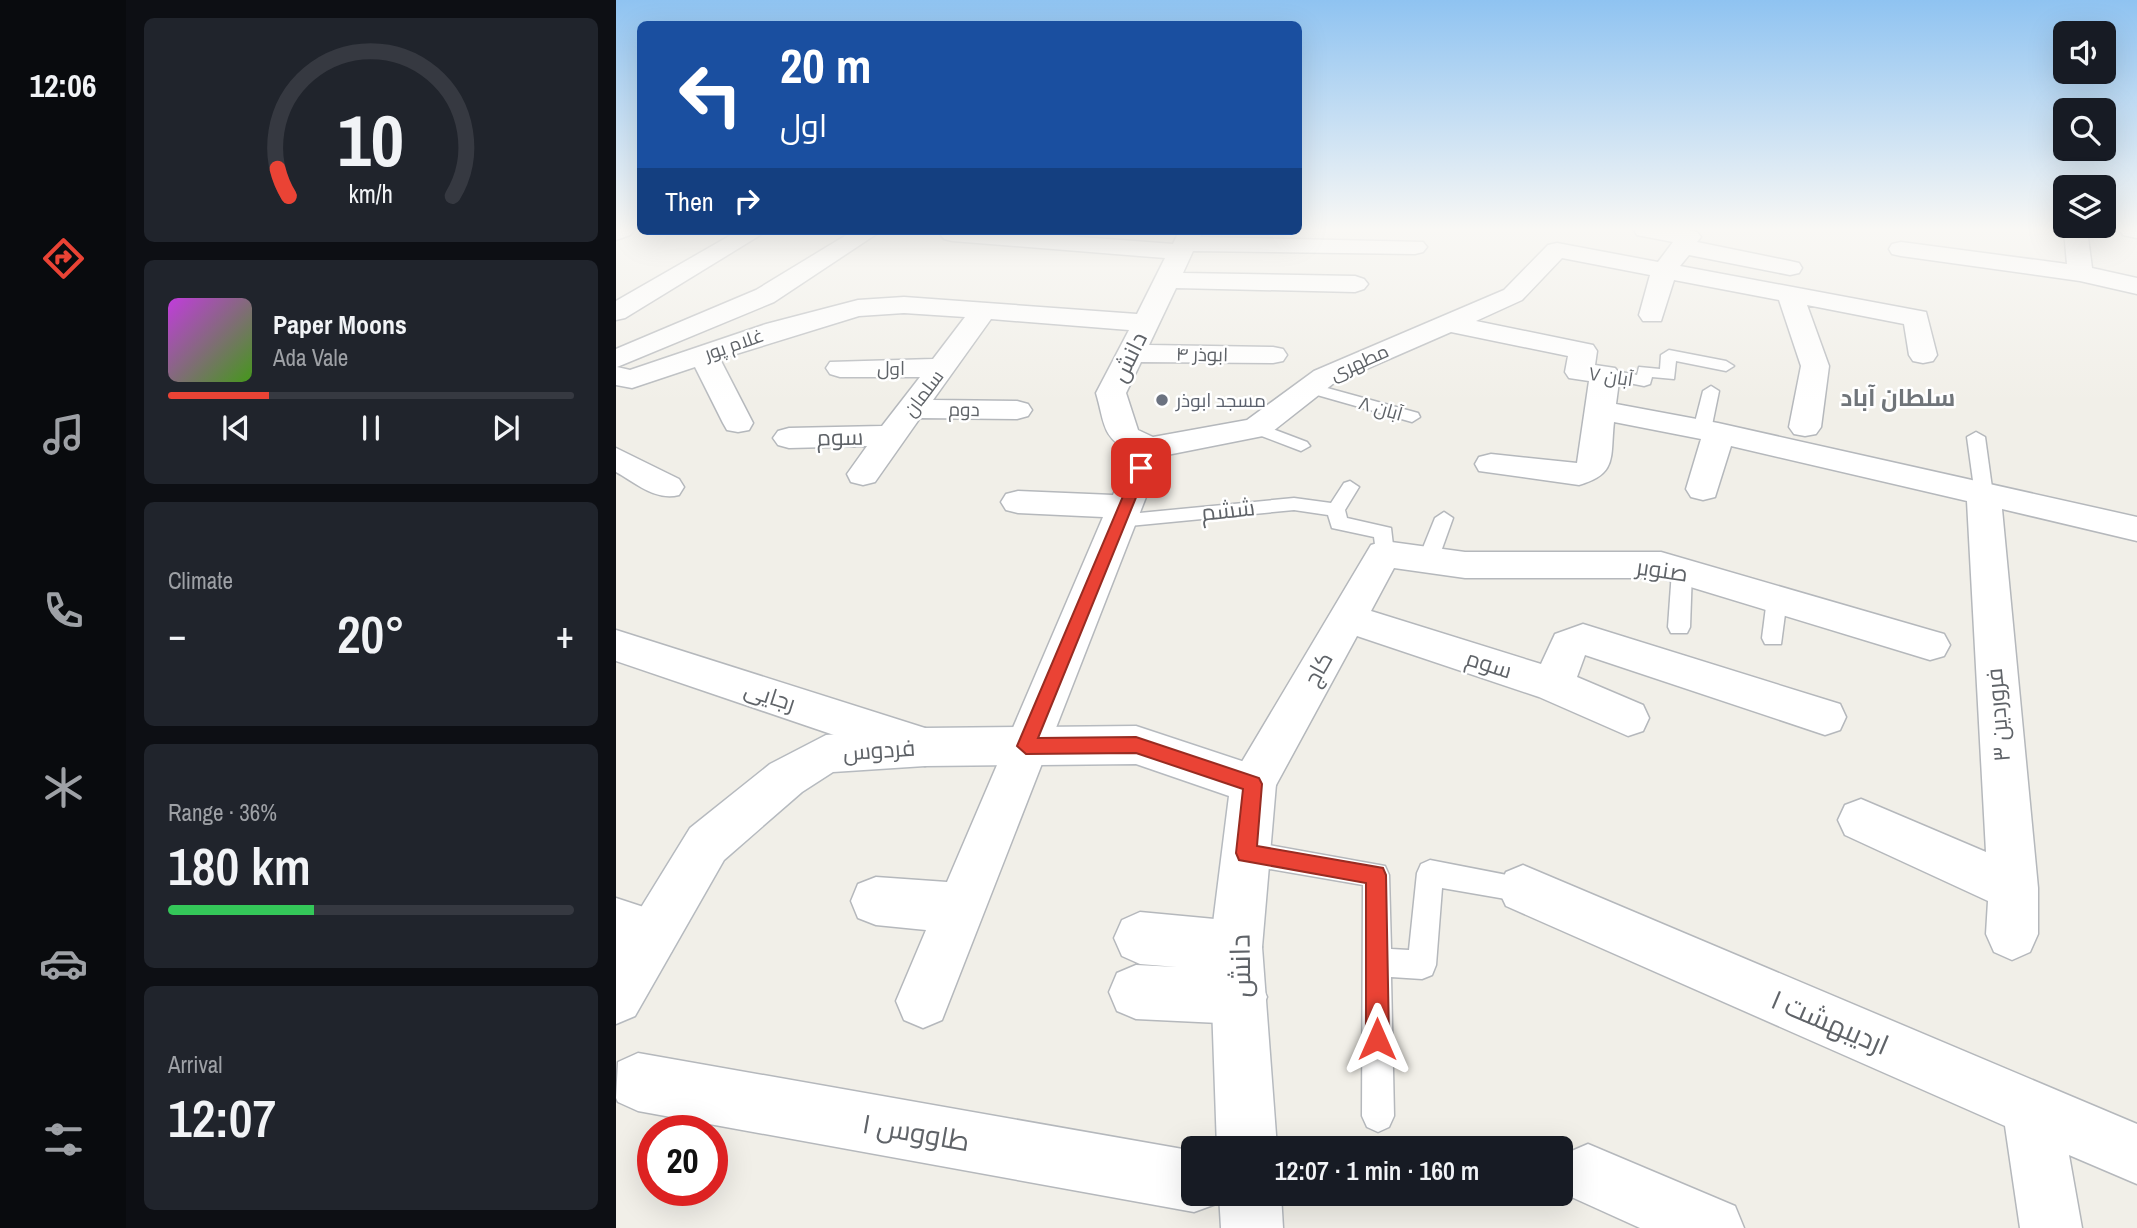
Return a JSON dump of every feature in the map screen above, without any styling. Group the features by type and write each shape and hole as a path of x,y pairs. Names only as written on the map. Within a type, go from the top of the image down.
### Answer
{"street":[{"path":"616,312 658,287"},
{"path":"620,377 779,287"},
{"name":"دانش","path":"1149,448 1124,436 1111,393 1164,287"},
{"name":"مطهری","path":"1149,448 1257,428 1324,377 1513,295 1521,287"},
{"path":"1652,315 1659,287"},
{"path":"1792,287 1815,366 1805,427"},
{"path":"1812,287 1917,318 1923,355"},
{"name":"غلام پور","path":"620,377 858,307 904,305 1146,323"},
{"name":"سلمان","path":"863,474 983,312"},
{"name":"آبان ۷","path":"1448,323 1583,351 1579,372 1605,374"},
{"name":"ابوذر ۴","path":"1131,353 1273,355"},
{"path":"703,354 738,423"},
{"name":"اول","path":"840,368 942,368"},
{"path":"1491,464 1579,474 1592,469 1605,374"},
{"name":"دوم","path":"911,409 1017,410"},
{"path":"1600,410 1710,432 2137,529"},
{"path":"1703,489 1710,432"},
{"name":"سوم","path":"789,438 891,436"},
{"path":"923,1001 1149,448"},
{"path":"623,471 667,488"},
{"name":"فروردین ۳","path":"1861,820 2013,911 1984,495"},
{"path":"1018,502 1122,514"},
{"name":"صنوبر","path":"1384,554 1465,565 1661,565 1930,645"},
{"name":"کاج","path":"1253,784 1384,554"},
{"name":"سوم","path":"1347,618 1553,685 1628,718"},
{"path":"1553,685 1569,645 1583,639 1825,717"},
{"name":"رجایی","path":"616,645 925,747"},
{"name":"فردوس","path":"616,997 635,928 706,844 786,778 827,754 925,747 1136,745 1253,784"},
{"name":"دانش","path":"1246,1136 1238,972 1253,784"},
{"name":"اردیبهشت ۱","path":"1523,889 2137,1154"},
{"path":"876,901 960,908"},
{"path":"1140,938 1238,972"},
{"path":"1136,992 1238,972"},
{"name":"طاووس ۱","path":"639,1082 1181,1180"},
{"path":"2032,1110 2051,1228"},
{"path":"1588,1174 1713,1228"},
{"path":"1251,1206 1252,1228"}],"lane":[{"name":"آبان ۷","path":"1605,374 1644,382 1645,370 1668,376 1669,355 1726,366"},
{"name":"آبان ۸","path":"1309,388 1412,418"},
{"path":"1710,432 1711,391"},
{"path":"1257,428 1301,446"},
{"path":"1976,437 1984,495"},
{"path":"1350,487 1336,510 1339,523 1384,534 1384,554"},
{"name":"ششم","path":"1122,514 1294,504 1336,510"},
{"path":"1428,560 1444,518"},
{"path":"1679,627 1682,571"},
{"path":"1773,638 1777,599"},
{"path":"1246,853 1376,875 1378,1116"},
{"path":"1377,962 1422,965 1430,873 1523,889"}],"place":[{"name":"مسجد ابوذر","path":"1162,400"}],"district":[{"name":"سلطان آباد","path":"1898,398"}],"route":[{"path":"1141,468 1026,746 1136,745 1253,784 1246,853 1376,875 1377,1039"}]}
